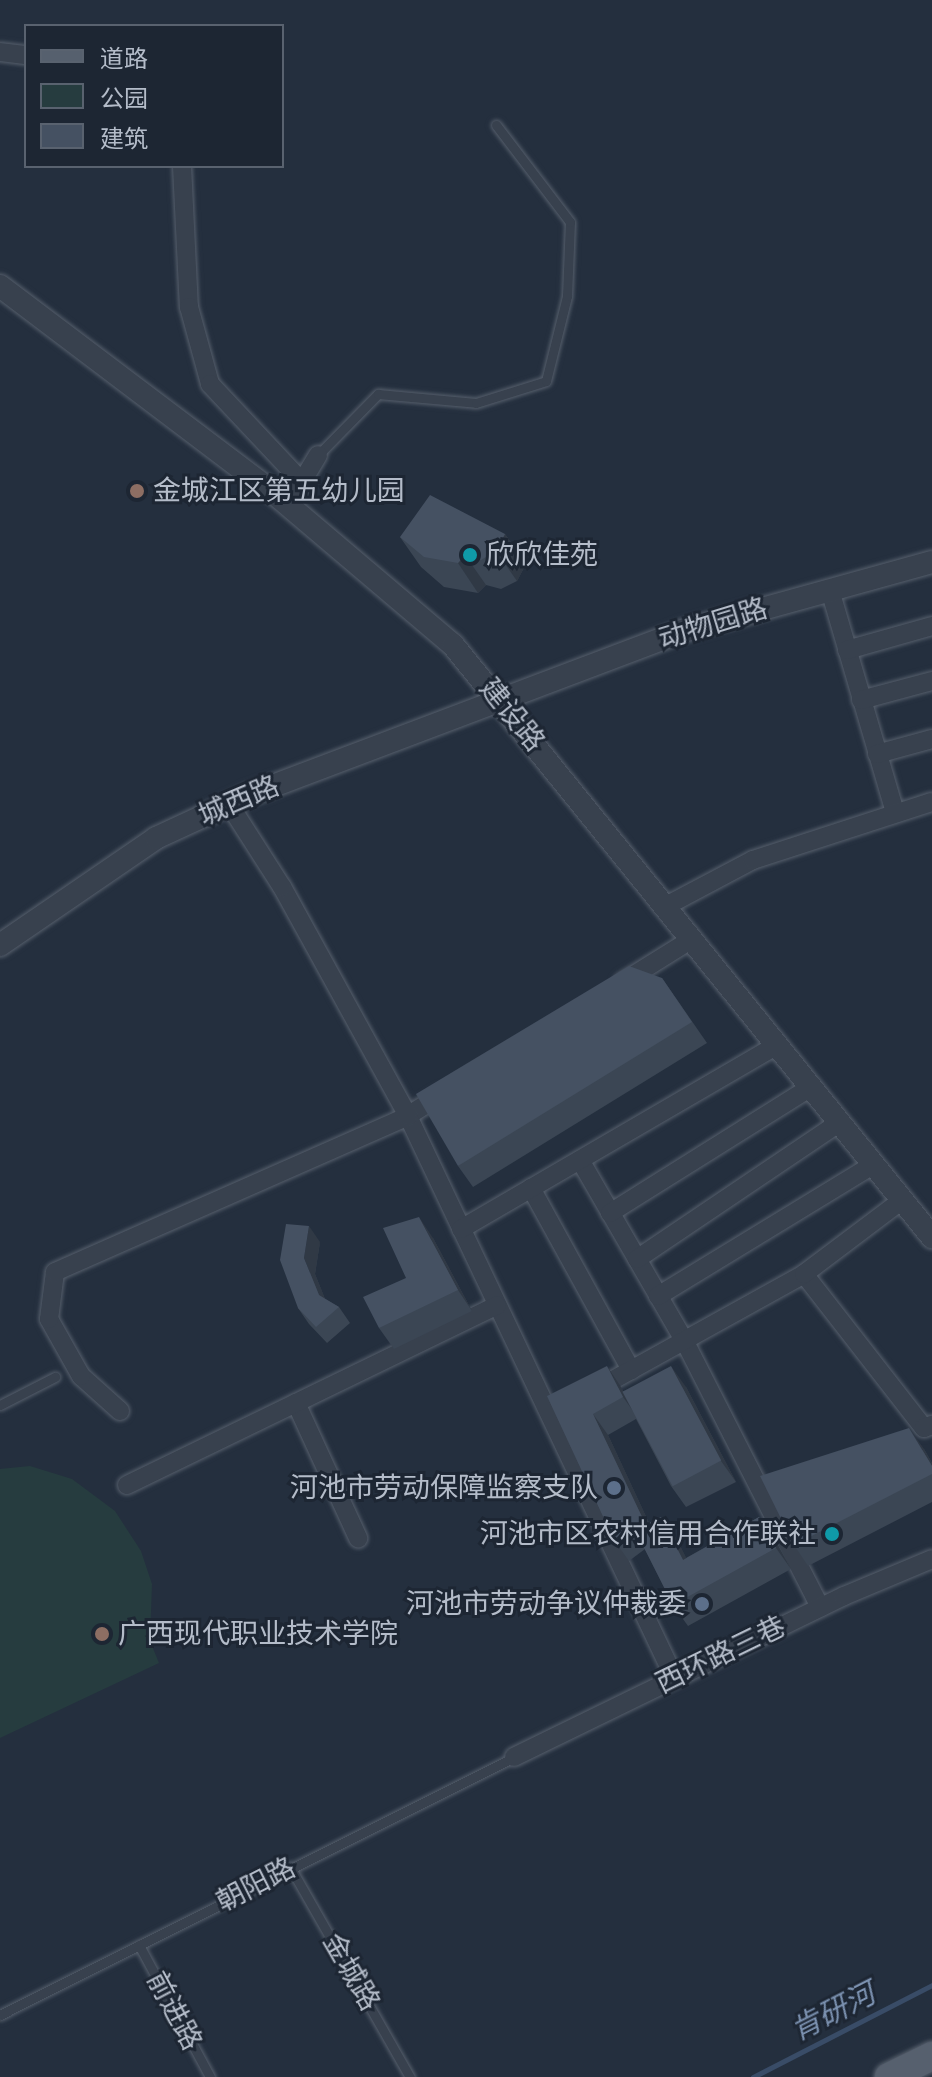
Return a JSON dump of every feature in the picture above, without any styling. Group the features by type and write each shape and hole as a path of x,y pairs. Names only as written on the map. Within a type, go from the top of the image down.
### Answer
{"main road":[{"path":"889,2077 932,2056"}],"street":[{"path":"0,52 24,55"},
{"path":"182,168 189,307 210,384 302,482"},
{"name":"建设路","path":"0,286 288,505 453,645 932,1237"},
{"path":"288,505 318,455"},
{"name":"动物园路","path":"498,697 683,631 932,562"},
{"path":"830,590 895,813"},
{"path":"847,650 932,626"},
{"path":"861,700 932,681"},
{"name":"城西路","path":"0,945 156,838 229,804 498,697"},
{"path":"877,754 932,739"},
{"path":"666,906 753,860 932,802"},
{"path":"229,804 282,887 408,1116 497,1305 563,1408 674,1677"},
{"path":"611,989 692,939"},
{"path":"461,1229 777,1045"},
{"path":"120,1411 81,1376 49,1319 55,1272 408,1116 462,1082"},
{"path":"610,1213 811,1087"},
{"path":"637,1259 839,1123"},
{"path":"580,1160 684,1340 820,1607"},
{"path":"658,1296 873,1165"},
{"path":"531,1188 631,1370"},
{"path":"563,1408 804,1274 901,1201"},
{"path":"804,1274 924,1428 932,1425"},
{"path":"127,1485 497,1305"},
{"path":"296,1403 358,1538"},
{"name":"西环路三巷","path":"514,1757 820,1607 932,1559"}],"lane":[{"path":"318,455 378,394 476,403 546,381 567,296 570,222 496,125"},
{"path":"0,1405 55,1377"},
{"name":"朝阳路","path":"0,2015 514,1757"},
{"name":"金城路","path":"290,1867 410,2077"},
{"name":"前进路","path":"139,1945 210,2077"}],"green space":[{"path":"30,1466 72,1479 115,1511 141,1551 152,1584 150,1641 159,1663 0,1738 0,1469"}],"building":[{"path":"430,495 505,534 496,551 481,560 465,555 458,563 424,557 400,537"},
{"path":"629,966 662,978 692,1022 458,1166 416,1094"},
{"path":"419,1217 458,1290 379,1328 363,1297 406,1278 383,1228"},
{"path":"286,1224 309,1226 304,1258 319,1295 339,1307 316,1327 298,1308 280,1260"},
{"name":"河池市劳动保障监察支队","path":"607,1366 623,1397 593,1414 643,1519 614,1540 547,1396"},
{"path":"671,1366 721,1460 673,1486 622,1392"},
{"path":"909,1428 932,1466 932,1474 794,1545 760,1476"},
{"path":"661,1517 683,1560 759,1517 776,1548 673,1605 635,1530"}],"waterway":[{"name":"肯研河","path":"753,2077 932,1985"}],"place":[{"name":"金城江区第五幼儿园","path":"137,491"},
{"name":"欣欣佳苑","path":"470,555"},
{"name":"河池市劳动保障监察支队","path":"614,1488"},
{"name":"河池市区农村信用合作联社","path":"832,1534"},
{"name":"河池市劳动争议仲裁委","path":"702,1604"},
{"name":"广西现代职业技术学院","path":"102,1634"}]}
